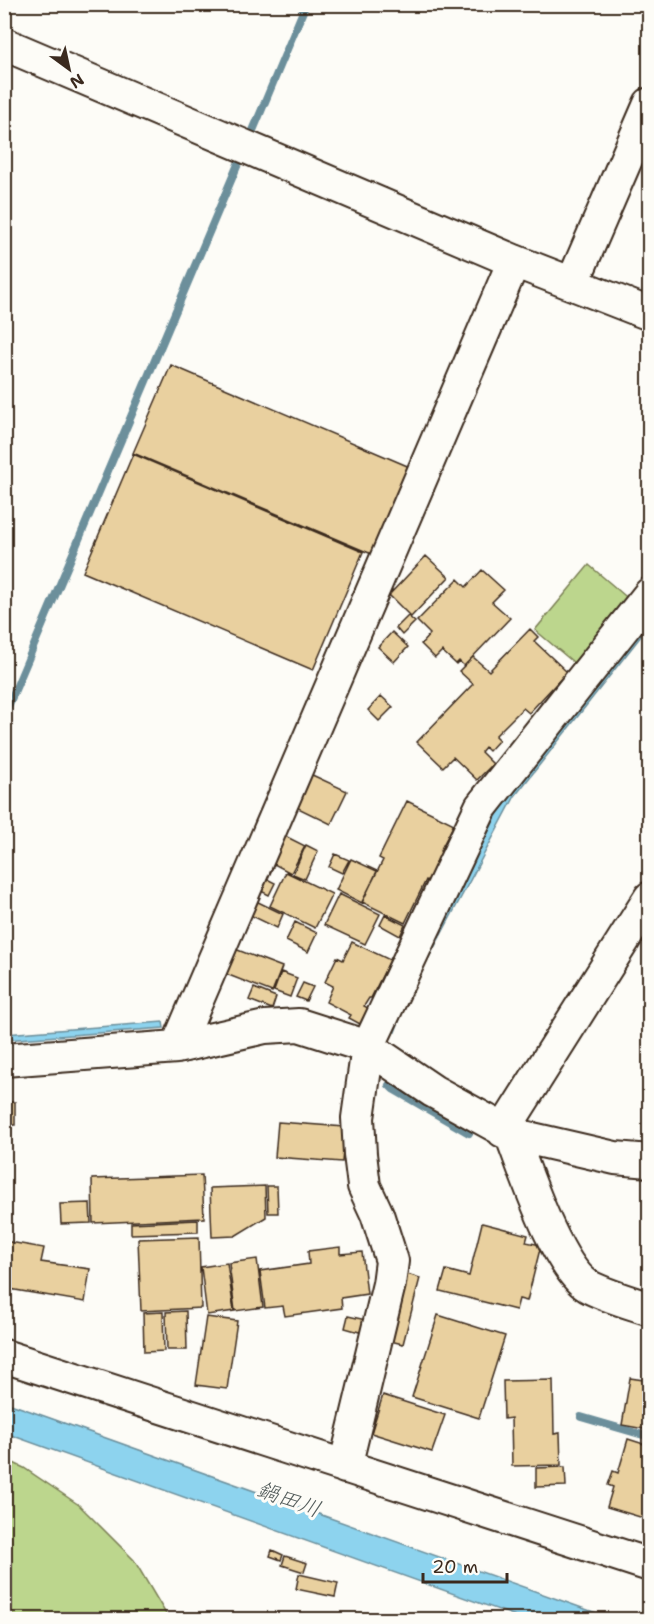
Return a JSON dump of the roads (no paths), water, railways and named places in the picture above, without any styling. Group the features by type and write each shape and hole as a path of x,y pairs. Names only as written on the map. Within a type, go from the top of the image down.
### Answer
{"street":[{"path":"4,44 514,261 573,282 650,314"},
{"path":"573,282 650,104"},
{"path":"177,1047 514,261"},
{"path":"345,1467 389,1284 392,1260 377,1214 364,1186 360,1154 358,1118 368,1047 481,807 650,594"},
{"path":"507,1132 650,898"},
{"path":"4,1060 177,1047 265,1027 299,1025 368,1047 433,1091 507,1132 615,1158 650,1161"},
{"path":"507,1132 554,1240 573,1271 588,1286 650,1309"},
{"path":"4,1356 650,1564"}],"water":[{"path":"649,616 649,626 515,796 409,995 395,1032 391,1031 403,994 508,794"},
{"path":"163,1022 164,1028 5,1040 5,1034"},
{"path":"5,1402 613,1619 524,1619 5,1433"}],"waterway":[{"path":"252,133 306,4"},
{"path":"4,716 241,157"},
{"path":"647,570 650,566"},
{"path":"389,1085 469,1133"},
{"path":"581,1417 650,1437"}],"water label":[{"name":"鍋田川","path":"289,1499"}]}
